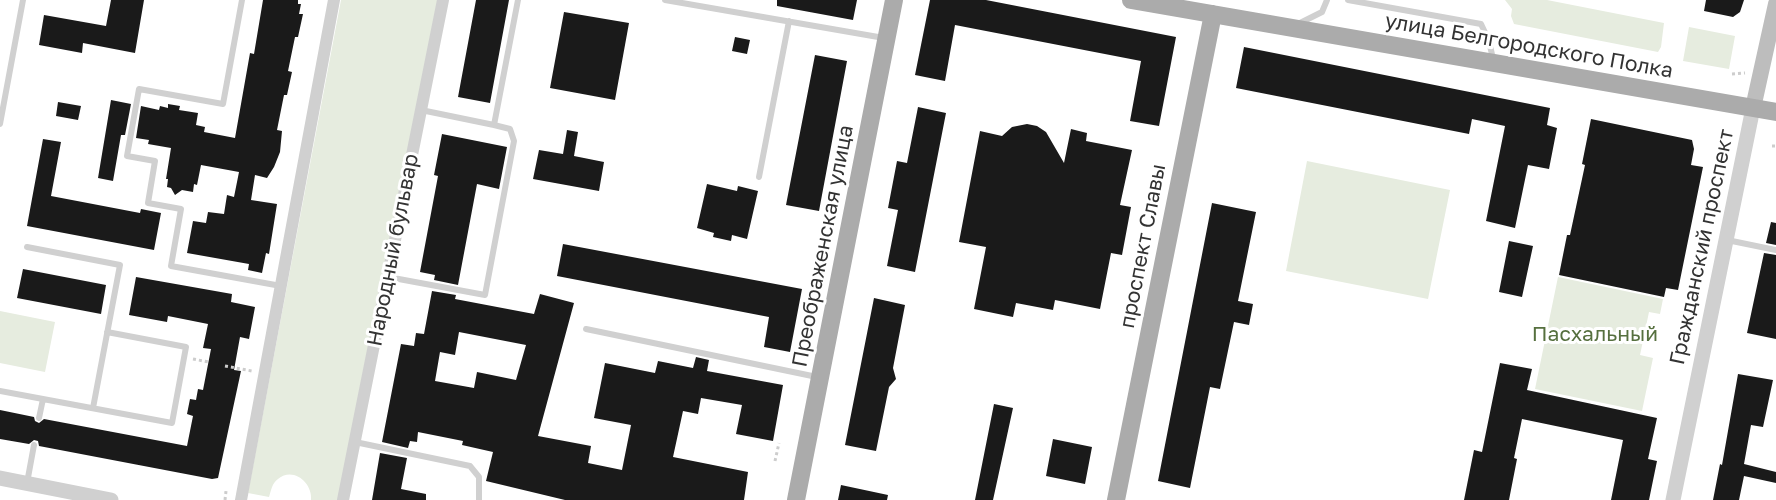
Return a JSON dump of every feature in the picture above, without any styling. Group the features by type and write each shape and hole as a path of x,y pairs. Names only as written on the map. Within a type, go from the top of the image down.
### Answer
{"main road":[{"name":"Преображенская улица","path":"796,500 894,0"},
{"name":"улица Белгородского Полка","path":"1131,0 1214,7 1290,28 1776,112"},
{"name":"Гражданский проспект","path":"1753,108 1776,4"},
{"name":"проспект Славы","path":"1116,500 1214,7"}],"street":[{"path":"241,500 334,0"},
{"name":"Народный бульвар","path":"343,500 443,0"},
{"name":"Гражданский проспект","path":"1673,500 1753,108"},
{"path":"0,478 111,500"}],"lane":[{"path":"0,124 2,97 23,0"},
{"path":"242,0 223,104 139,89 127,156 155,161 148,203 182,209 171,266 281,286"},
{"path":"494,125 518,0"},
{"path":"665,0 887,38"},
{"path":"1290,28 1322,12 1327,0"},
{"path":"1348,0 1481,24 1489,41 1493,63"},
{"path":"759,177 789,21"},
{"path":"388,277 485,295 514,141 510,129 421,110"},
{"path":"1726,240 1776,250"},
{"path":"27,248 120,265 93,408"},
{"path":"586,329 820,378"},
{"path":"0,391 172,423 186,347 107,332"},
{"path":"39,418 43,399"},
{"path":"355,442 470,466 479,477 479,500"},
{"path":"27,483 34,445"}],"path":[{"path":"192,350 191,359 209,362"},
{"path":"225,366 264,373"},
{"path":"775,460 778,443"},
{"path":"225,500 226,491"}],"green space":[{"path":"341,0 442,0 342,500 311,500 309,488 305,482 296,475 290,474 276,481 269,497 248,493"},
{"path":"1505,0 1547,0 1664,23 1661,47 1658,52 1514,24 1511,16 1512,9"},
{"path":"1689,27 1735,36 1729,69 1683,61"},
{"path":"1307,161 1450,190 1428,299 1286,271"},
{"name":"Пасхальный","path":"1558,277 1663,299 1660,314 1649,312 1640,355 1653,358 1642,411 1535,389"},
{"path":"0,311 55,322 45,372 0,363"}],"building":[{"path":"111,0 144,0 135,53 83,43 82,53 39,45 44,15 106,26"},
{"path":"263,0 298,0 298,4 301,4 299,14 303,14 298,37 295,37 288,71 292,72 287,95 284,95 277,130 282,131 280,152 267,178 255,175 251,200 277,204 269,254 266,253 262,273 248,270 249,264 187,253 193,221 206,223 208,212 224,214 227,195 234,197 239,172 201,165 197,185 194,184 193,192 182,190 175,195 171,188 167,187 168,179 166,179 171,148 148,144 149,140 136,138 141,106 159,110 160,106 168,108 168,104 180,106 179,110 198,113 196,125 205,127 204,132 235,138 250,53 254,54"},
{"path":"476,0 509,0 490,103 458,97"},
{"path":"777,0 857,0 853,20 777,6"},
{"path":"930,0 986,0 1176,37 1159,126 1130,121 1141,61 955,25 945,81 915,75"},
{"path":"1706,0 1744,0 1740,12 1733,17 1704,11"},
{"path":"564,12 629,23 615,100 550,88"},
{"path":"735,37 750,40 747,54 732,51"},
{"path":"1244,47 1550,108 1547,125 1557,128 1549,169 1528,165 1515,228 1486,221 1505,126 1472,119 1469,134 1236,88"},
{"path":"815,55 847,61 819,211 786,205"},
{"path":"111,100 131,104 125,135 121,135 113,181 98,178"},
{"path":"58,102 81,106 78,120 56,116"},
{"path":"918,107 946,113 915,272 887,266 898,210 888,208 897,161 907,163"},
{"path":"1591,119 1692,140 1694,149 1691,165 1703,167 1678,290 1666,288 1664,297 1559,275 1585,165 1582,164"},
{"path":"1027,124 1037,126 1046,132 1064,163 1071,129 1087,133 1086,141 1132,150 1120,205 1131,207 1122,255 1111,253 1100,309 1055,300 1053,310 1016,303 1013,317 974,309 986,247 959,242 980,131 1002,136 1012,127"},
{"path":"567,130 578,132 574,156 604,162 599,191 533,179 539,150 563,154"},
{"path":"442,134 507,147 499,189 477,184 458,285 434,280 435,275 420,272 438,176 434,175"},
{"path":"43,139 61,142 51,196 140,213 141,209 161,213 154,250 27,226"},
{"path":"707,184 737,191 738,186 758,191 747,239 732,235 731,241 713,237 714,233 697,228"},
{"path":"1212,203 1256,212 1238,301 1253,304 1249,325 1234,322 1220,389 1210,387 1190,488 1158,481"},
{"path":"1771,222 1776,223 1776,245 1766,243"},
{"path":"1509,241 1533,246 1522,297 1499,292"},
{"path":"563,244 802,289 790,352 764,347 769,317 557,276"},
{"path":"1764,253 1776,255 1776,339 1747,333"},
{"path":"23,269 106,285 101,314 17,298"},
{"path":"136,277 232,294 231,302 255,307 249,339 240,337 234,370 241,371 218,478 212,479 39,446 38,441 34,440 29,444 0,439 0,410 34,417 39,423 44,419 187,446 193,416 187,414 190,399 196,400 198,389 203,390 211,349 203,348 208,324 168,316 167,322 129,315"},
{"path":"432,291 456,295 455,299 534,314 540,294 574,303 538,436 591,446 588,463 622,470 631,425 594,418 605,363 655,373 658,361 693,368 696,357 709,360 707,371 783,385 773,441 736,434 742,405 701,398 698,414 683,411 673,457 748,472 744,500 565,500 486,481 493,452 462,445 463,441 418,432 417,442 410,441 408,448 382,442 401,344 414,346 416,333 424,334","holes":["459,332 526,345 516,380 477,372 474,388 435,381 440,352 455,355"]},
{"path":"874,298 905,305 893,368 896,379 889,387 876,451 845,445"},
{"path":"1500,363 1532,369 1527,390 1657,418 1648,459 1657,461 1649,500 1611,500 1623,440 1522,419 1509,500 1464,500 1474,450 1482,452"},
{"path":"1738,374 1773,380 1763,427 1751,425 1744,464 1776,472 1776,483 1744,476 1739,500 1713,500 1720,464 1722,465"},
{"path":"994,404 1013,408 993,500 975,500"},
{"path":"1053,439 1092,447 1085,484 1046,476"},
{"path":"380,453 407,458 401,489 426,494 426,500 372,500"},
{"path":"841,485 888,495 887,500 838,500"}]}
